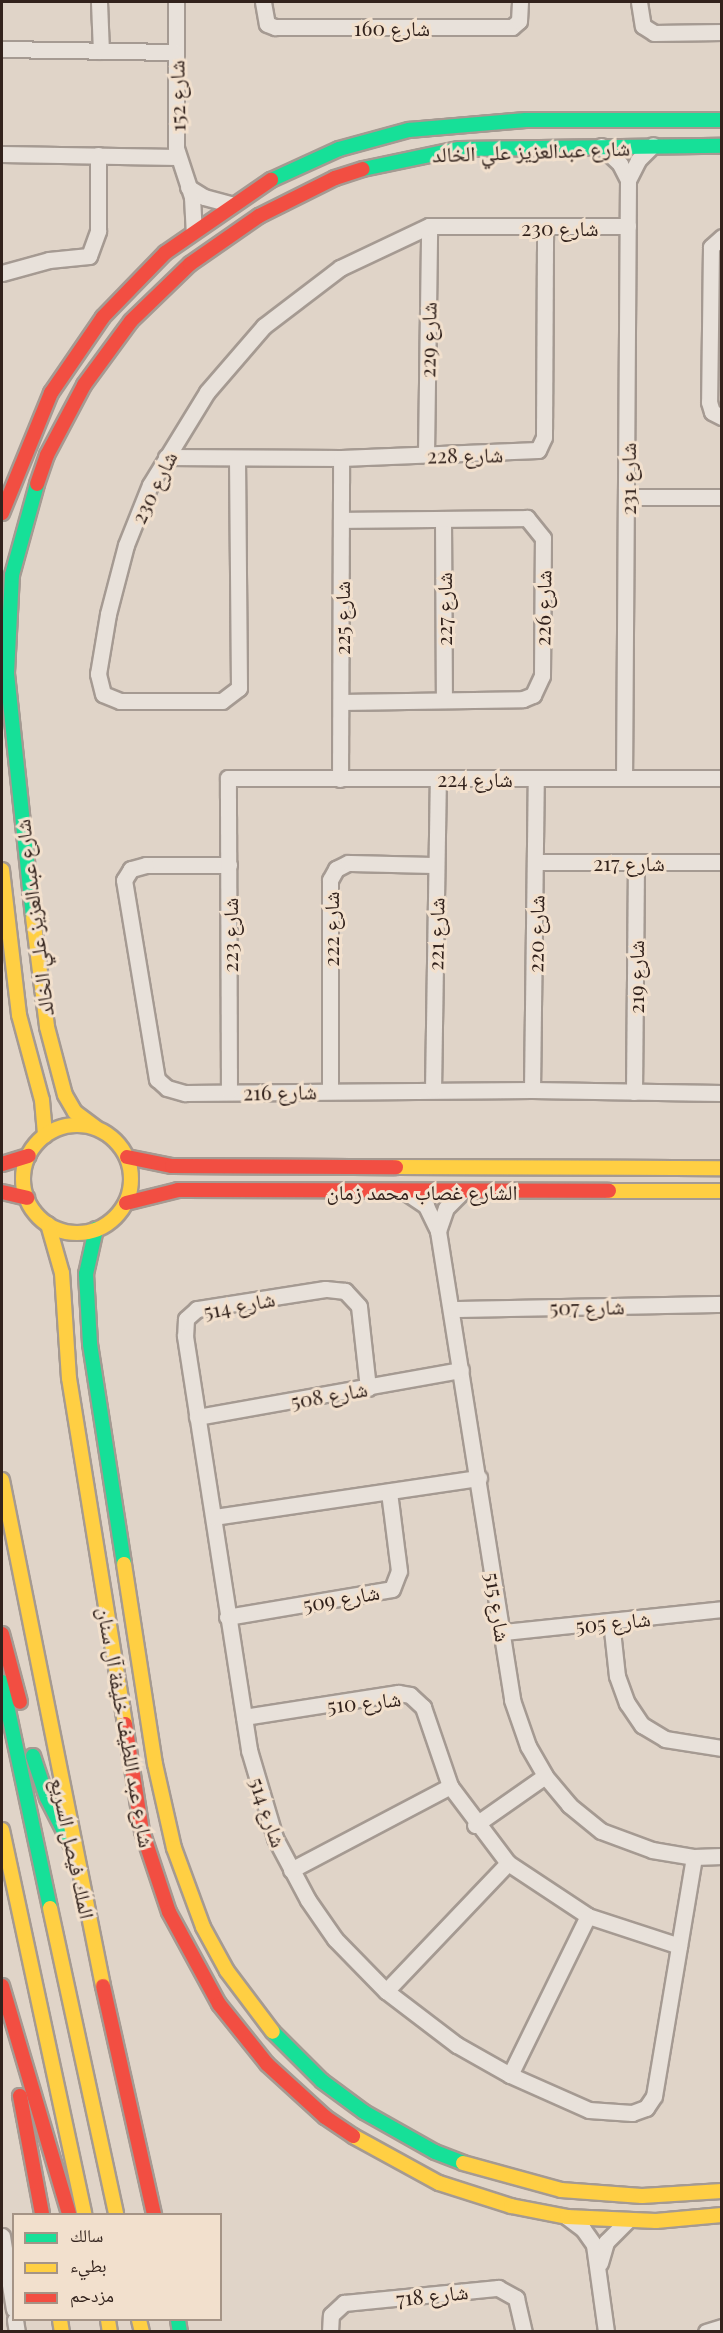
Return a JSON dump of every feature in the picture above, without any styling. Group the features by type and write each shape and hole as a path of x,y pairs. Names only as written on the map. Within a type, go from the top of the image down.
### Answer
{"main road":[{"name":"شارع عبدالعزيز علي الخالد","path":"2,513 37,420 72,358 123,294 194,230 230,204 316,158 409,130 526,120 722,120"},
{"name":"شارع عبدالعزيز علي الخالد","path":"96,1128 75,1112 65,1095 46,1027 9,704 12,575 30,503 58,431 98,363 149,302 212,246 284,201 344,175 418,155 483,147 722,146"},
{"name":"شارع عبدالعزيز علي الخالد","path":"2,870 19,1015 42,1100 45,1136"},
{"path":"64,1126 96,1128 110,1136 127,1157 131,1180 126,1203 109,1223 96,1229 71,1232 48,1224 27,1198 23,1177 28,1156 45,1136 64,1126"},
{"path":"2,1164 28,1156"},
{"name":"الشارع غصاب محمد زمان","path":"127,1157 172,1166 722,1168"},
{"name":"الشارع غصاب محمد زمان","path":"126,1203 178,1190 722,1191"},
{"path":"2,1192 27,1198"},
{"name":"شارع عبد اللطيف خليفة آل سنان","path":"48,1224 62,1273 69,1378 136,1801 159,1887 192,1960 244,2038 304,2100 348,2133 393,2161 487,2200 567,2217 627,2221 722,2215"},
{"name":"شارع عبد اللطيف خليفة آل سنان","path":"96,1229 86,1275 90,1344 151,1736 174,1848 215,1950 271,2030 342,2097 435,2152 511,2179 614,2195 722,2191"},
{"name":"الملك فيصل السريع","path":"2,1480 73,1849 154,2213"},
{"path":"2,1634 39,1777 73,1849"},
{"path":"115,1659 123,1658 132,1664 139,1706 151,1736"},
{"name":"الملك فيصل السريع","path":"2,1682 116,2213"},
{"path":"2,1830 84,2213"},
{"path":"2,1987 42,2213"},
{"path":"2,1987 69,2213"}],"street":[{"path":"99,2 101,51"},
{"name":"شارع 152","path":"176,2 177,157 188,187 194,230"},
{"name":"شارع 160","path":"263,2 267,24 275,27 512,27 519,21 520,2"},
{"path":"639,2 643,26 654,33 722,32"},
{"path":"2,49 175,52"},
{"path":"600,145 615,157 628,180"},
{"path":"628,180 638,160 653,145"},
{"path":"2,154 177,157"},
{"path":"2,273 49,260 89,256 98,231 98,155"},
{"name":"شارع 231","path":"624,778 628,180"},
{"path":"188,187 204,197 230,204"},
{"name":"شارع 230","path":"237,458 239,688 222,701 120,701 103,694 99,685 108,614 126,545 150,485 207,392 264,326 340,268 429,226 628,226"},
{"name":"شارع 229","path":"426,454 429,226"},
{"name":"شارع 228","path":"166,457 341,458 426,454 529,454 538,450 544,437 545,227"},
{"path":"722,237 711,247 709,402 712,412 722,417"},
{"name":"شارع 225","path":"340,779 341,458"},
{"path":"627,497 722,497"},
{"name":"شارع 226","path":"340,702 533,695 542,676 543,538 527,518 341,520"},
{"name":"شارع 227","path":"443,519 444,700"},
{"name":"شارع 224","path":"228,778 722,778"},
{"name":"شارع 223","path":"228,778 229,1092"},
{"name":"شارع 221","path":"433,1090 438,778"},
{"name":"شارع 220","path":"532,1090 536,778"},
{"name":"شارع 217","path":"536,862 722,862"},
{"name":"شارع 219","path":"634,1092 636,862"},
{"name":"شارع 222","path":"330,1090 330,880 336,869 348,863 435,865"},
{"name":"شارع 216","path":"229,866 146,865 131,869 124,880 157,1079 167,1088 185,1093 330,1090 722,1093"},
{"name":"شارع 515","path":"402,1191 426,1206 438,1231 504,1632 512,1700 528,1746 545,1776 569,1805 601,1831 652,1850 694,1857 722,1856"},
{"path":"438,1231 446,1208 463,1191"},
{"name":"شارع 514","path":"368,1388 359,1306 345,1291 326,1289 197,1309 186,1319 185,1336 214,1517 227,1617 258,1789 275,1838 291,1870 335,1939 386,1991 457,2045 510,2075 589,2110 617,2115 646,2108 654,2096 694,1857"},
{"name":"شارع 507","path":"452,1309 722,1304"},
{"name":"شارع 508","path":"197,1417 461,1370"},
{"path":"214,1517 479,1478"},
{"name":"شارع 509","path":"227,1617 392,1588 399,1571 389,1492"},
{"name":"شارع 505","path":"504,1632 722,1609"},
{"path":"611,1621 617,1676 627,1702 642,1725 665,1739 722,1748"},
{"name":"شارع 510","path":"244,1717 398,1693 410,1695 423,1707 450,1786 475,1825 508,1863 588,1916 679,1946"},
{"path":"475,1825 545,1776"},
{"path":"291,1870 450,1786"},
{"path":"386,1991 508,1863"},
{"path":"510,2075 588,1916"},
{"path":"567,2217 590,2236 600,2263 606,2331"},
{"path":"600,2263 610,2236 627,2221"},
{"path":"2,2236 12,2297"},
{"name":"شارع 718","path":"330,2331 331,2315 344,2303 498,2288 516,2298 524,2331"},
{"path":"706,2331 722,2328"}],"traffic: fast":[{"path":"271,180 339,149 409,130 526,120 722,120"},
{"path":"363,169 459,149 722,146"},
{"path":"33,917 7,673 12,575 37,484"},
{"path":"96,1229 86,1274 90,1344 124,1564"},
{"path":"2,1682 50,1908"},
{"path":"33,1756 47,1798 73,1849"},
{"path":"273,2032 322,2081 364,2112 435,2152 463,2163"},
{"path":"178,2321 180,2332"}],"traffic: slow":[{"path":"2,870 19,1015 42,1100 45,1136"},
{"path":"33,917 47,1027 65,1095 75,1112 96,1128"},
{"path":"77,1125 87,1126 107,1134 115,1141 122,1149 130,1169 131,1179 130,1189 122,1209 115,1217 107,1224 87,1232 77,1233 67,1232 47,1224 39,1217 32,1209 24,1189 23,1179 24,1169 32,1149 39,1141 47,1134 67,1126 77,1125"},
{"path":"396,1167 722,1168"},
{"path":"609,1191 722,1191"},
{"path":"48,1224 62,1273 69,1378 125,1724"},
{"path":"2,1480 103,1986"},
{"path":"124,1564 155,1764 174,1848 203,1927 227,1971 273,2032"},
{"path":"2,1830 84,2213"},
{"path":"50,1908 116,2213"},
{"path":"353,2136 439,2183 511,2206 567,2217 656,2221 722,2215"},
{"path":"463,2163 561,2190 642,2196 722,2191"},
{"path":"60,2321 62,2332"},
{"path":"108,2321 110,2332"},
{"path":"139,2321 142,2332"}],"traffic: jam":[{"path":"37,484 47,455 84,385 131,321 190,264 259,216 335,178 363,169"},
{"path":"2,513 51,393 103,317 165,253 271,180"},
{"path":"2,1164 29,1156"},
{"path":"127,1157 172,1166 396,1167"},
{"path":"126,1203 178,1190 609,1191"},
{"path":"2,1192 27,1198"},
{"path":"2,1634 20,1702"},
{"path":"125,1724 142,1831 169,1912 219,2004 267,2064 325,2117 353,2136"},
{"path":"2,1986 69,2213"},
{"path":"103,1986 154,2213"},
{"path":"20,2096 42,2213"}]}
